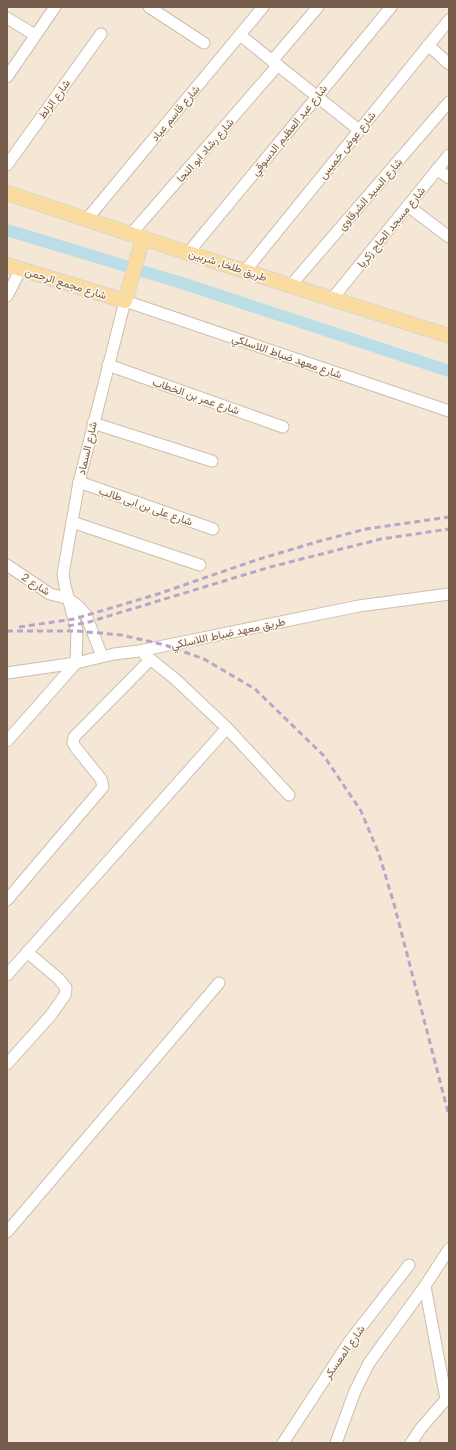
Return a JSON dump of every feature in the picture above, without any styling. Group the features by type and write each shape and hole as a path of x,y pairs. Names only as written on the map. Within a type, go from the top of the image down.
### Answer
{"main road":[{"name":"طريق طلخا, شربين","path":"7,193 188,253 449,336"},
{"path":"126,295 139,253 137,236"},
{"name":"شارع مجمع الرحمن","path":"7,265 126,295"}],"street":[{"path":"7,76 55,7"},
{"path":"149,7 204,43"},
{"name":"شارع رشاد ابو النجا","path":"137,236 318,7"},
{"name":"شارع عبد العظيم الدسوقي","path":"188,253 391,7"},
{"name":"شارع قاسم عياد","path":"86,219 240,35 260,8"},
{"path":"7,18 35,36"},
{"name":"شارع عوض خميس","path":"245,271 449,20"},
{"name":"شارع الزلط","path":"7,165 101,34"},
{"path":"240,35 359,130"},
{"path":"428,45 449,64"},
{"name":"شارع السيد الشرقاوى","path":"291,285 449,102"},
{"name":"شارع مسجد الحاج زكريا","path":"332,298 449,155"},
{"path":"437,169 449,178"},
{"path":"408,206 449,237"},
{"path":"7,296 21,269"},
{"name":"شارع السماد","path":"76,661 77,635 63,574 79,482 126,295"},
{"name":"شارع معهد ضباط اللاسلكي","path":"126,295 449,411"},
{"name":"شارع عمر بن الخطاب","path":"108,366 283,427"},
{"path":"93,423 212,461"},
{"name":"شارع على بن ابى طالب","path":"79,482 213,529"},
{"path":"72,522 200,565"},
{"name":"شارع 2","path":"7,565 50,594 68,598"},
{"name":"طريق معهد ضباط اللاسلكي","path":"7,673 76,661 102,654 139,651 358,606 449,594"},
{"path":"68,598 78,605 86,615 102,654"},
{"path":"139,651 174,678 227,728 289,795"},
{"path":"7,900 103,787 100,780 73,743 74,737 150,660"},
{"path":"7,741 76,661"},
{"path":"7,975 227,728"},
{"path":"7,1064 51,1015 65,996 66,988 59,979 27,952"},
{"path":"7,1232 219,983"},
{"path":"336,1443 355,1391 369,1362 425,1286 449,1249"},
{"name":"شارع المعسكر","path":"283,1443 349,1342 410,1265"},
{"path":"411,1443 421,1428 448,1398 425,1286"}],"shaded area":[{"path":"7,7 449,7 449,1443 7,1443"}],"waterway":[{"path":"7,230 185,284 449,371"}],"railway":[{"path":"19,627 74,619 158,594 256,560 366,529 449,517"},
{"path":"68,626 89,622 270,567 381,539 449,529"},
{"path":"7,631 77,631 121,635 165,645 204,659 255,689 324,756 361,811 379,854 394,904 449,1116"}]}
